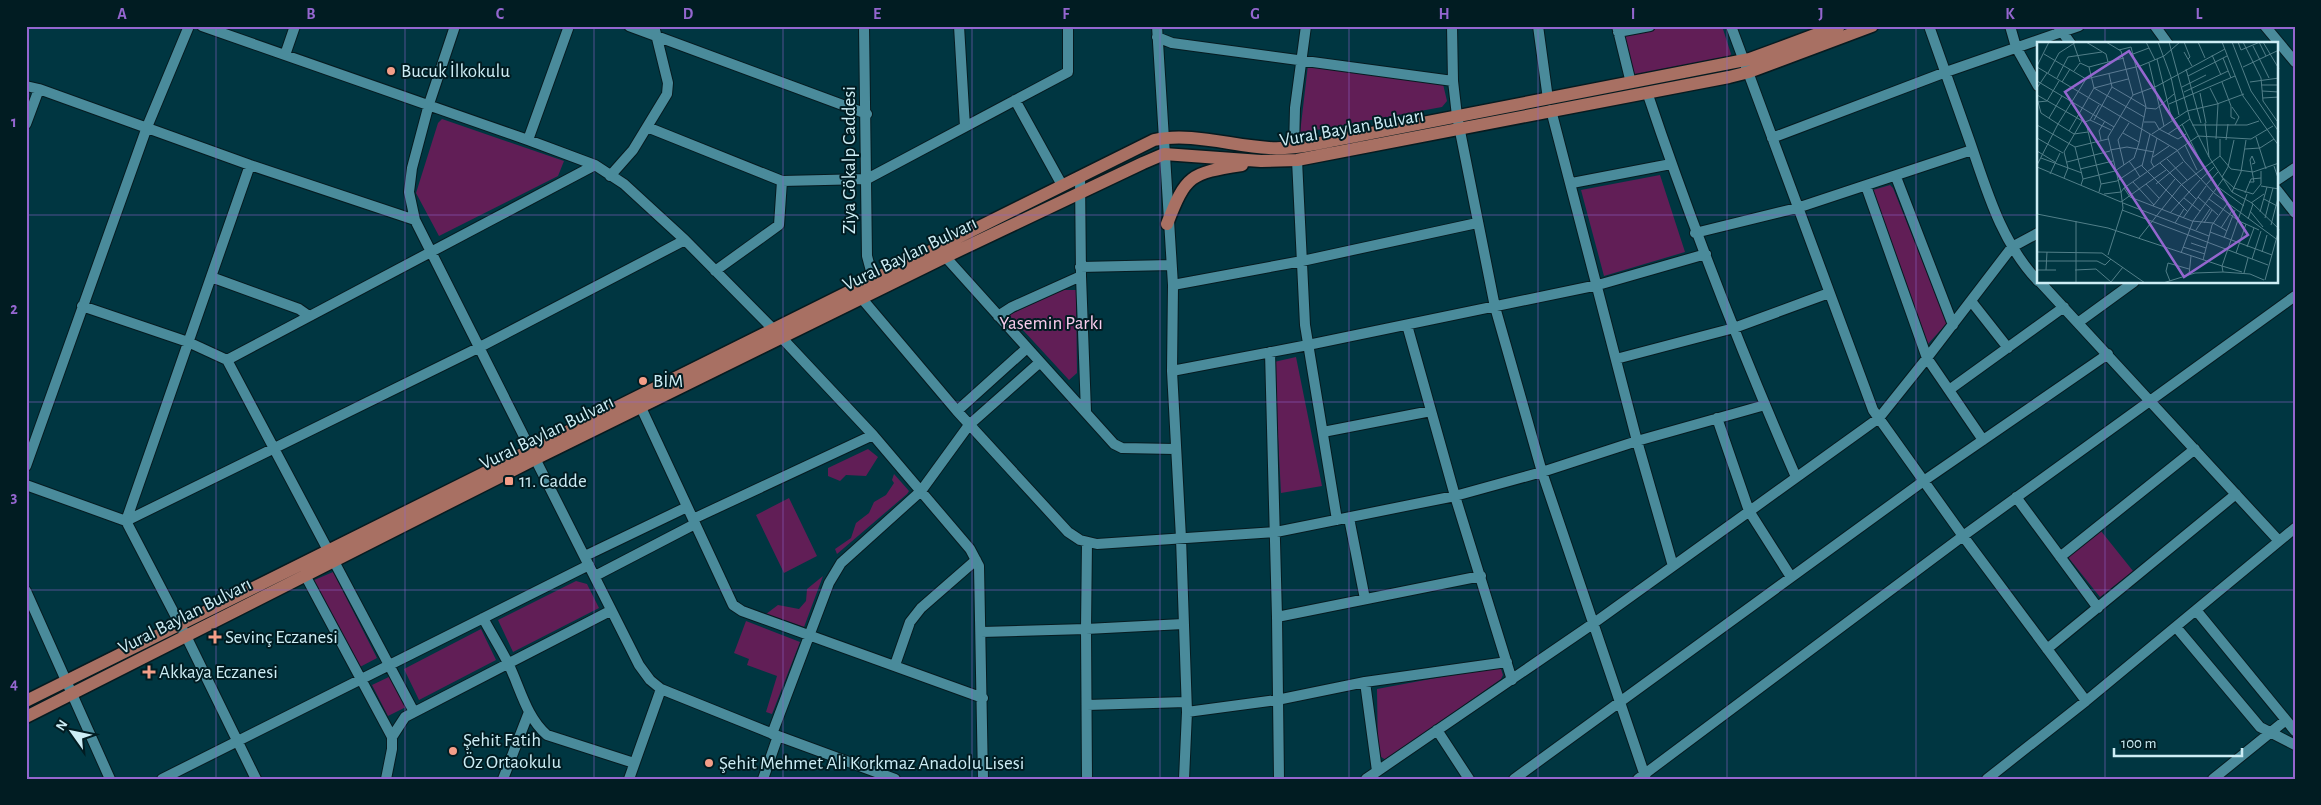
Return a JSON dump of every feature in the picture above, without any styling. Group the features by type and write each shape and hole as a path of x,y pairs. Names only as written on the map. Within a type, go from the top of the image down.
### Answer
{"main road":[{"name":"Vural Baylan Bulvarı","path":"941,252 1080,193 1164,154 1261,161 1549,104 1631,83 1747,66 1839,26"},
{"name":"Vural Baylan Bulvarı","path":"1549,104 1647,92 1747,66 1872,26"},
{"name":"Vural Baylan Bulvarı","path":"26,701 180,624 331,556 875,286 1062,185 1154,140 1164,138 1268,148 1295,154"},
{"path":"1167,224 1184,185 1195,177 1208,170 1261,161"},
{"name":"Vural Baylan Bulvarı","path":"26,717 305,576 331,556"}],"street":[{"path":"26,466 147,127 189,26"},
{"path":"202,26 429,104 595,165 624,184 685,240 777,333 873,435 921,490 976,560 979,566 982,632 983,779"},
{"path":"285,55 295,26"},
{"path":"456,26 429,104 412,168 409,192 415,220 639,665 650,680 661,689 888,778"},
{"path":"528,140 569,26"},
{"path":"629,26 655,31 866,114"},
{"name":"Ziya Gökalp Caddesi","path":"864,26 867,256 875,286"},
{"path":"959,26 965,127"},
{"path":"647,128 782,181 866,179 1068,72 1068,26"},
{"path":"1306,26 1295,108 1295,154 1308,345 1337,520"},
{"path":"1452,26 1452,81 1458,122 1495,307 1542,472 1621,701 1643,777 1963,536 2295,296"},
{"path":"1538,26 1549,104 1572,183 1637,441 1673,566"},
{"path":"1631,83 1617,29 1650,26"},
{"path":"1731,26 1873,410 1925,480 1963,536 2086,701"},
{"path":"1929,26 1991,204 2012,248 2024,266 2037,280"},
{"path":"2010,26 2016,47 2037,84"},
{"path":"1772,138 2061,30 2079,26"},
{"path":"2155,26 2167,42"},
{"path":"2265,26 2295,62"},
{"path":"2061,30 2070,42"},
{"path":"610,176 633,150 667,94 668,84 655,31"},
{"path":"1157,32 1172,43 1452,81"},
{"path":"1157,32 1172,285 1172,370 1181,538 1186,707 1184,779"},
{"path":"26,86 39,88 250,165 415,220"},
{"path":"26,124 39,88"},
{"path":"1647,92 1696,233 1706,254 1764,405 1796,477"},
{"path":"1015,100 1062,185"},
{"path":"1696,233 1797,208 1896,177 1972,150"},
{"path":"1572,183 1671,164"},
{"path":"126,521 250,165"},
{"path":"227,360 595,165"},
{"path":"2278,179 2295,168"},
{"path":"1080,177 1080,272 1086,412"},
{"path":"1896,177 1953,325"},
{"path":"715,271 779,225 782,181"},
{"path":"1866,186 1927,358 1983,440"},
{"path":"2278,191 2295,213"},
{"path":"1172,285 1302,261 1477,223"},
{"path":"1366,779 1594,623 1878,418 2012,248 2037,234"},
{"path":"126,521 478,348 685,240"},
{"path":"941,252 1102,432 1122,448 1175,448"},
{"path":"1172,370 1308,345 1598,285 1706,254"},
{"path":"998,316 1080,272 1170,265"},
{"path":"211,277 299,309 309,316"},
{"path":"2041,284 2079,322 2278,541"},
{"path":"2079,322 2131,284"},
{"path":"1616,359 1734,328 1829,293"},
{"path":"858,294 969,425 1068,532 1087,542 1097,544 1276,532 1456,496 1764,405"},
{"path":"1971,301 2008,348"},
{"path":"82,306 188,342 227,360 414,712"},
{"path":"1949,390 2064,307"},
{"path":"1407,325 1456,496 1512,680"},
{"path":"957,411 1027,348"},
{"path":"1270,352 1276,532 1279,779"},
{"path":"1514,779 1925,480 2108,354"},
{"path":"763,779 775,735 808,636 829,583 841,563 921,490 969,425 1039,362"},
{"path":"638,402 734,605 742,611 808,636 895,665 983,698"},
{"path":"1323,432 1431,411"},
{"path":"1718,418 1749,511 1791,577"},
{"path":"594,576 694,521 873,435"},
{"path":"2060,557 2195,449"},
{"path":"26,484 126,521 180,624 256,779"},
{"path":"2047,649 2236,494"},
{"path":"2016,498 2098,608"},
{"path":"162,779 483,618 687,507"},
{"path":"1349,518 1365,599"},
{"path":"1987,779 2086,701 2295,528"},
{"path":"1087,542 1087,779"},
{"path":"895,665 910,622 922,608 976,560"},
{"path":"305,576 392,737 392,749 386,779"},
{"path":"1276,617 1481,576"},
{"path":"26,590 110,779"},
{"path":"392,737 405,717 610,610"},
{"path":"2196,610 2295,731"},
{"path":"483,618 508,663 529,712 539,728 547,735 634,763"},
{"path":"982,632 1183,624"},
{"path":"2176,627 2260,727 2295,745"},
{"path":"1087,705 1186,707 1277,700 1365,682 1506,662"},
{"path":"1365,682 1377,771"},
{"path":"629,779 661,689"},
{"path":"503,779 529,712"},
{"path":"2213,779 2286,720"},
{"path":"1437,730 1469,779"}],"green space":[{"path":"1669,26 1722,26 1731,54 1730,56 1633,76 1623,36"},
{"path":"1308,65 1443,84 1447,101 1442,107 1300,133"},
{"path":"442,119 564,161 558,176 439,236 416,193 438,123"},
{"path":"1660,175 1685,252 1604,276 1581,190"},
{"path":"1890,185 1893,188 1947,323 1928,344 1873,190"},
{"name":"Yasemin Parkı","path":"1063,290 1076,290 1077,373 1069,380 1009,315"},
{"path":"1296,357 1322,486 1281,493 1274,362"},
{"path":"868,449 878,457 866,476 846,475 840,481 828,476 828,468"},
{"path":"894,474 909,491 907,494 837,554 835,549 851,538 856,523 869,513 874,502 886,495 894,483 892,480"},
{"path":"789,498 817,556 784,573 756,515"},
{"path":"2101,531 2133,571 2100,597 2068,557"},
{"path":"333,572 377,658 358,668 312,581"},
{"path":"823,576 804,627 766,614 778,605 799,609 806,601 807,589"},
{"path":"576,581 587,584 599,608 513,652 498,620"},
{"path":"746,621 800,642 772,714 766,712 777,676 747,665 749,659 734,653"},
{"path":"481,629 496,660 419,700 404,669"},
{"path":"1500,666 1503,675 1501,679 1386,760 1378,755 1377,689"},
{"path":"393,675 408,706 388,716 372,685"}],"place":[{"name":"Bucuk İlkokulu","path":"391,71"},
{"name":"BİM","path":"643,381"},
{"name":"11. Cadde","path":"509,481"},
{"name":"Sevinç Eczanesi","path":"215,637"},
{"name":"Akkaya Eczanesi","path":"149,672"},
{"name":"Şehit Fatih Öz Ortaokulu","path":"453,751"},
{"name":"Şehit Mehmet Ali Korkmaz Anadolu Lisesi","path":"709,763"}]}
